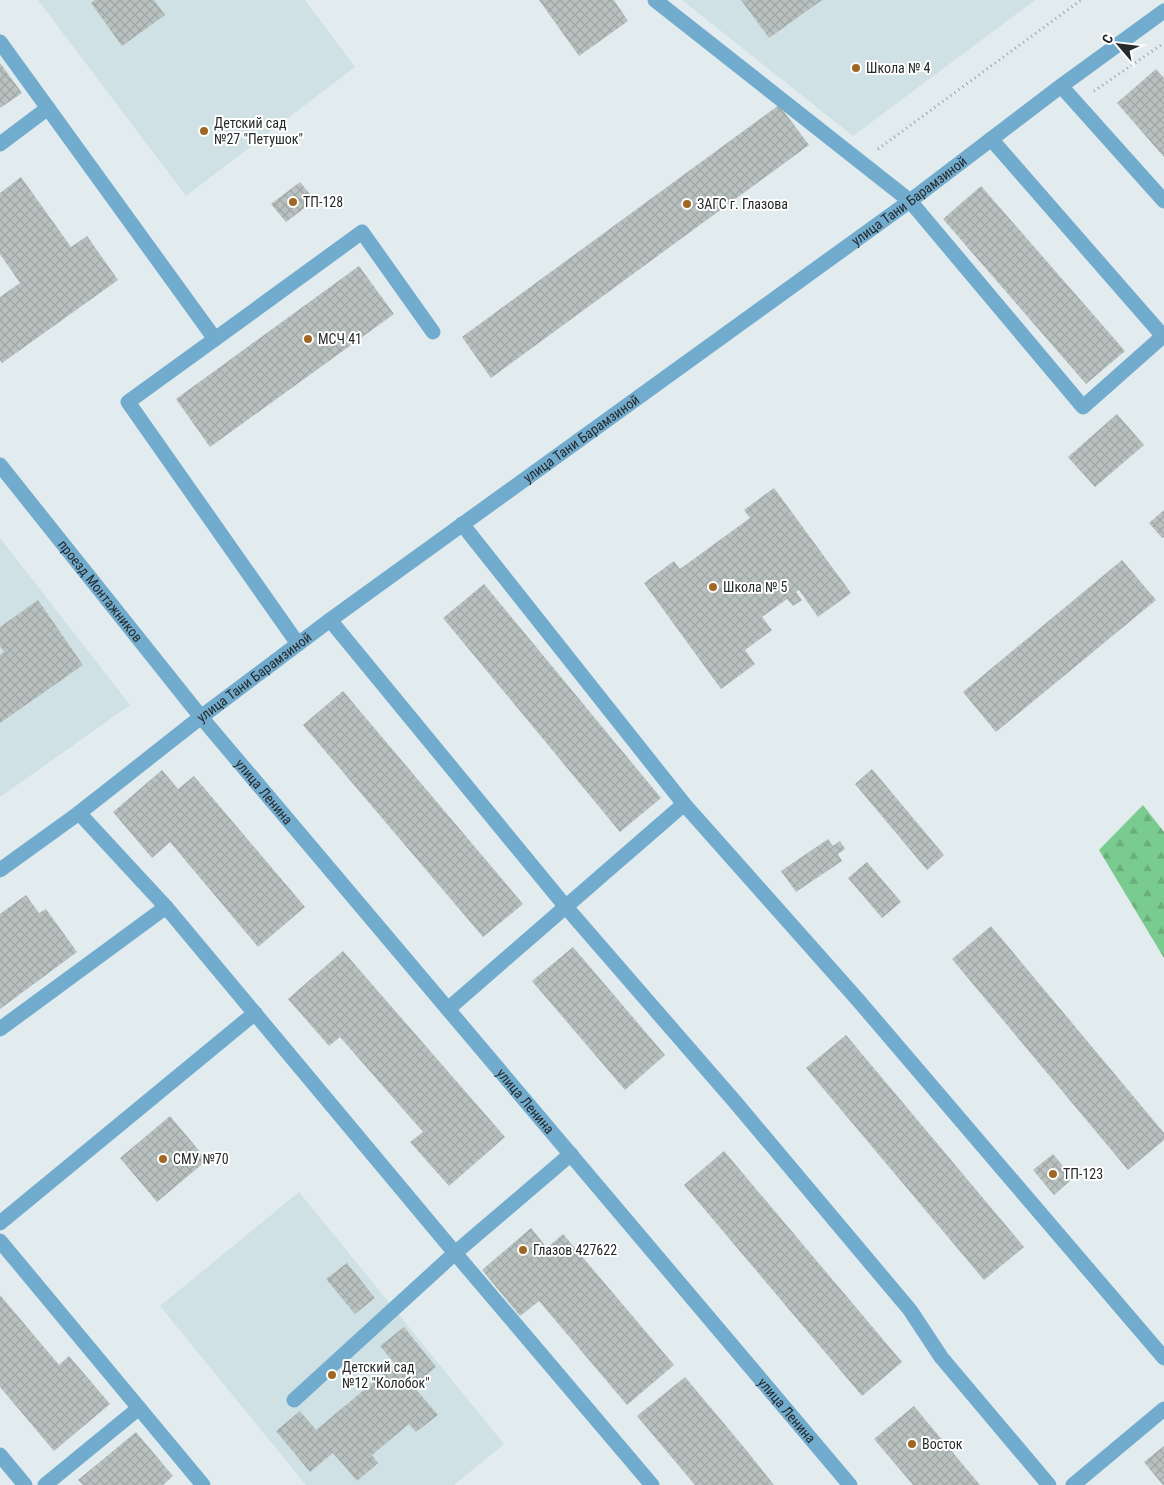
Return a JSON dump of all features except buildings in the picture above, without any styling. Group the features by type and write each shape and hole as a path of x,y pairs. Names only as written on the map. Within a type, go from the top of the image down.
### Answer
{"street":[{"path":"655,0 910,202 1083,407 1164,335 991,139"},
{"name":"улица Тани Барамзиной","path":"0,870 79,813 201,717 330,620 910,202 1061,86 1164,11"},
{"path":"0,42 215,339"},
{"path":"1061,86 1164,201"},
{"path":"0,144 48,108"},
{"path":"298,644 128,402 362,232 433,332"},
{"name":"проезд Монтажников","path":"0,465 201,717"},
{"path":"462,524 684,804 858,1000 1164,1358"},
{"path":"330,620 566,907 736,1103 910,1310 941,1357 1049,1485"},
{"name":"улица Ленина","path":"201,717 850,1485"},
{"path":"448,1009 684,804"},
{"path":"79,813 166,907 652,1485"},
{"path":"0,1029 166,907"},
{"path":"0,1223 255,1013"},
{"path":"294,1400 455,1253 571,1154"},
{"path":"0,1240 203,1485"},
{"path":"45,1485 139,1408"},
{"path":"1073,1485 1164,1409"},
{"path":"0,1455 25,1485"}],"path":[{"path":"860,162 1081,0"},
{"path":"1077,103 1164,43"}],"shaded area":[{"name":"Детский сад №27 \"Петушок\"","path":"38,0 305,0 355,67 186,196"},
{"name":"Школа № 4","path":"682,0 1035,0 853,136"},
{"path":"0,538 130,705 0,797"},
{"name":"Детский сад №12 \"Колобок\"","path":"299,1192 504,1444 454,1485 306,1485 160,1306"}],"green space":[{"path":"1143,805 1164,832 1164,958 1099,850"}],"place":[{"name":"Школа № 4","path":"856,68"},
{"name":"Детский сад №27 \"Петушок\"","path":"204,131"},
{"name":"ТП-128","path":"293,202"},
{"name":"ЗАГС г. Глазова","path":"687,204"},
{"name":"МСЧ 41","path":"308,339"},
{"name":"Школа № 5","path":"713,587"},
{"name":"СМУ №70","path":"163,1159"},
{"name":"ТП-123","path":"1053,1174"},
{"name":"Глазов 427622","path":"523,1250"},
{"name":"Детский сад №12 \"Колобок\"","path":"332,1375"},
{"name":"Восток","path":"912,1444"}]}
